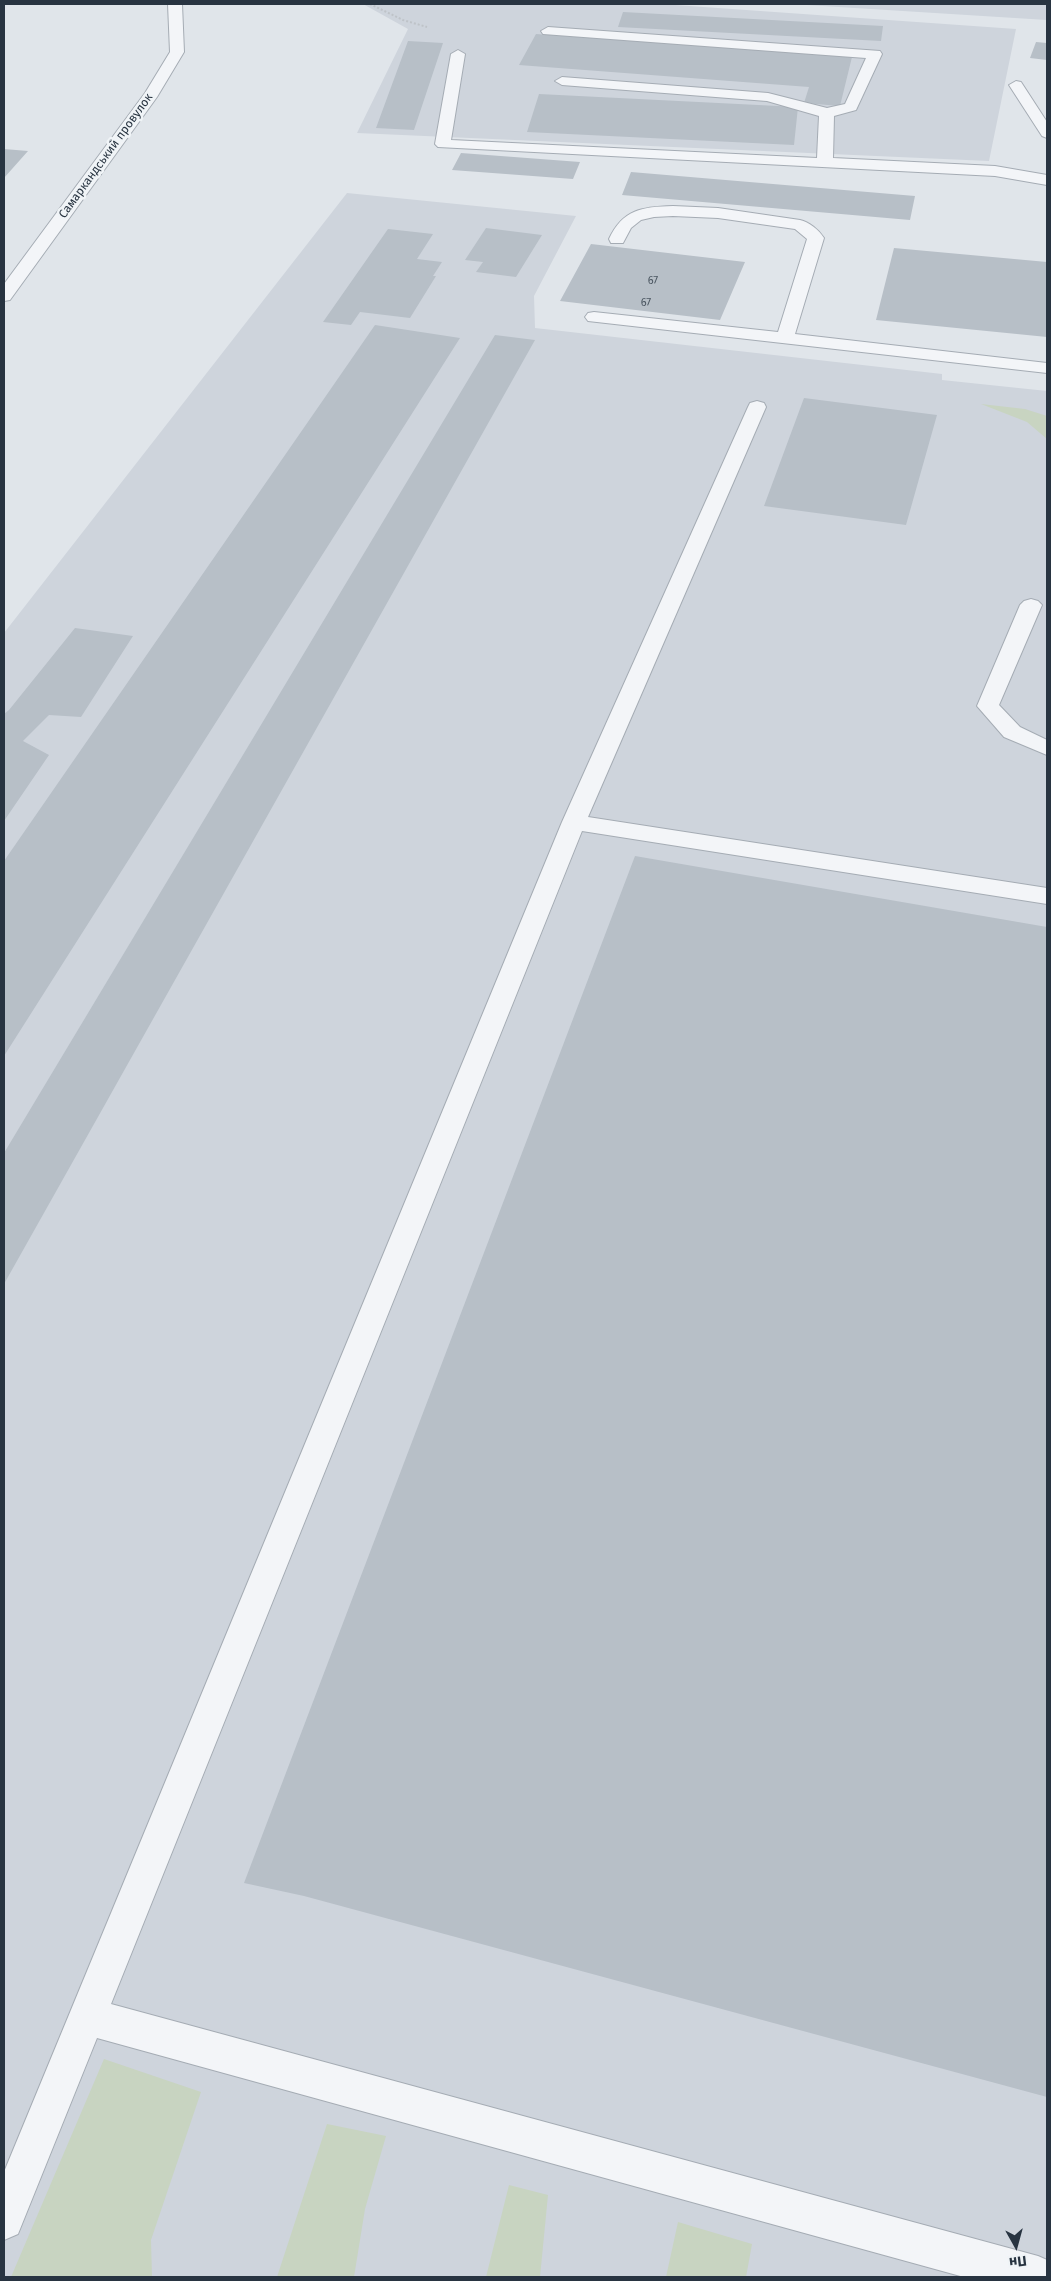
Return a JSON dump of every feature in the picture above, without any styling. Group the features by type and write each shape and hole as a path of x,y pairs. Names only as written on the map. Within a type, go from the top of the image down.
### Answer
{"street":[{"name":"Самаркандський провулок","path":"4,296 152,94 177,52 175,4"},
{"path":"548,32 875,54 851,107 827,113 768,98 562,81"},
{"path":"458,54 443,144 995,171 1047,180"},
{"path":"1016,85 1047,133"},
{"path":"825,163 827,113"},
{"path":"617,239 625,224 640,215 676,210 800,225 816,238 785,338"},
{"path":"594,316 1047,368"},
{"path":"4,2220 574,822 757,407"},
{"path":"1031,605 988,706 1012,732 1047,748"},
{"path":"574,822 1047,896"},
{"path":"87,2016 1038,2277"}],"path":[{"path":"370,4 403,20 446,32 458,54"}],"shaded area":[{"path":"363,4 661,4 1016,29 989,161 357,133 408,29"},
{"path":"791,4 1047,4 1047,20"},
{"path":"347,193 576,216 534,296 535,328 942,374 942,380 1047,391 1047,2277 4,2277 4,633"}],"green space":[{"path":"981,404 1025,409 1047,416 1047,439 1027,422"},
{"path":"104,2059 201,2092 151,2240 152,2277 11,2277"},
{"path":"327,2124 386,2136 365,2209 354,2277 277,2277"},
{"path":"509,2185 548,2195 540,2277 486,2277"},
{"path":"678,2222 752,2244 746,2277 666,2277"}],"building":[{"path":"623,12 883,26 881,41 618,27"},
{"path":"536,34 852,57 840,106 804,103 809,87 519,65"},
{"path":"408,41 443,43 414,130 376,128"},
{"path":"1036,42 1047,43 1047,60 1030,58"},
{"path":"539,94 798,107 794,145 527,132"},
{"path":"4,149 28,151 4,178"},
{"path":"461,153 580,162 573,179 452,170"},
{"path":"631,172 915,196 910,220 622,195"},
{"path":"486,228 542,235 516,277 476,272 483,262 465,260"},
{"path":"388,229 433,234 417,259 442,262 433,276 436,276 410,318 360,312 351,325 323,322"},
{"path":"591,244 745,262 720,320 560,301"},
{"path":"894,248 1047,262 1047,337 876,320"},
{"path":"375,325 460,338 4,1056 4,861"},
{"path":"495,335 535,340 4,1284 4,1153"},
{"path":"804,398 937,415 906,525 764,506"},
{"path":"75,628 133,636 81,717 49,715 23,741 49,755 4,821 4,714"},
{"path":"635,856 1047,927 1047,2097 304,1896 244,1883"}]}
